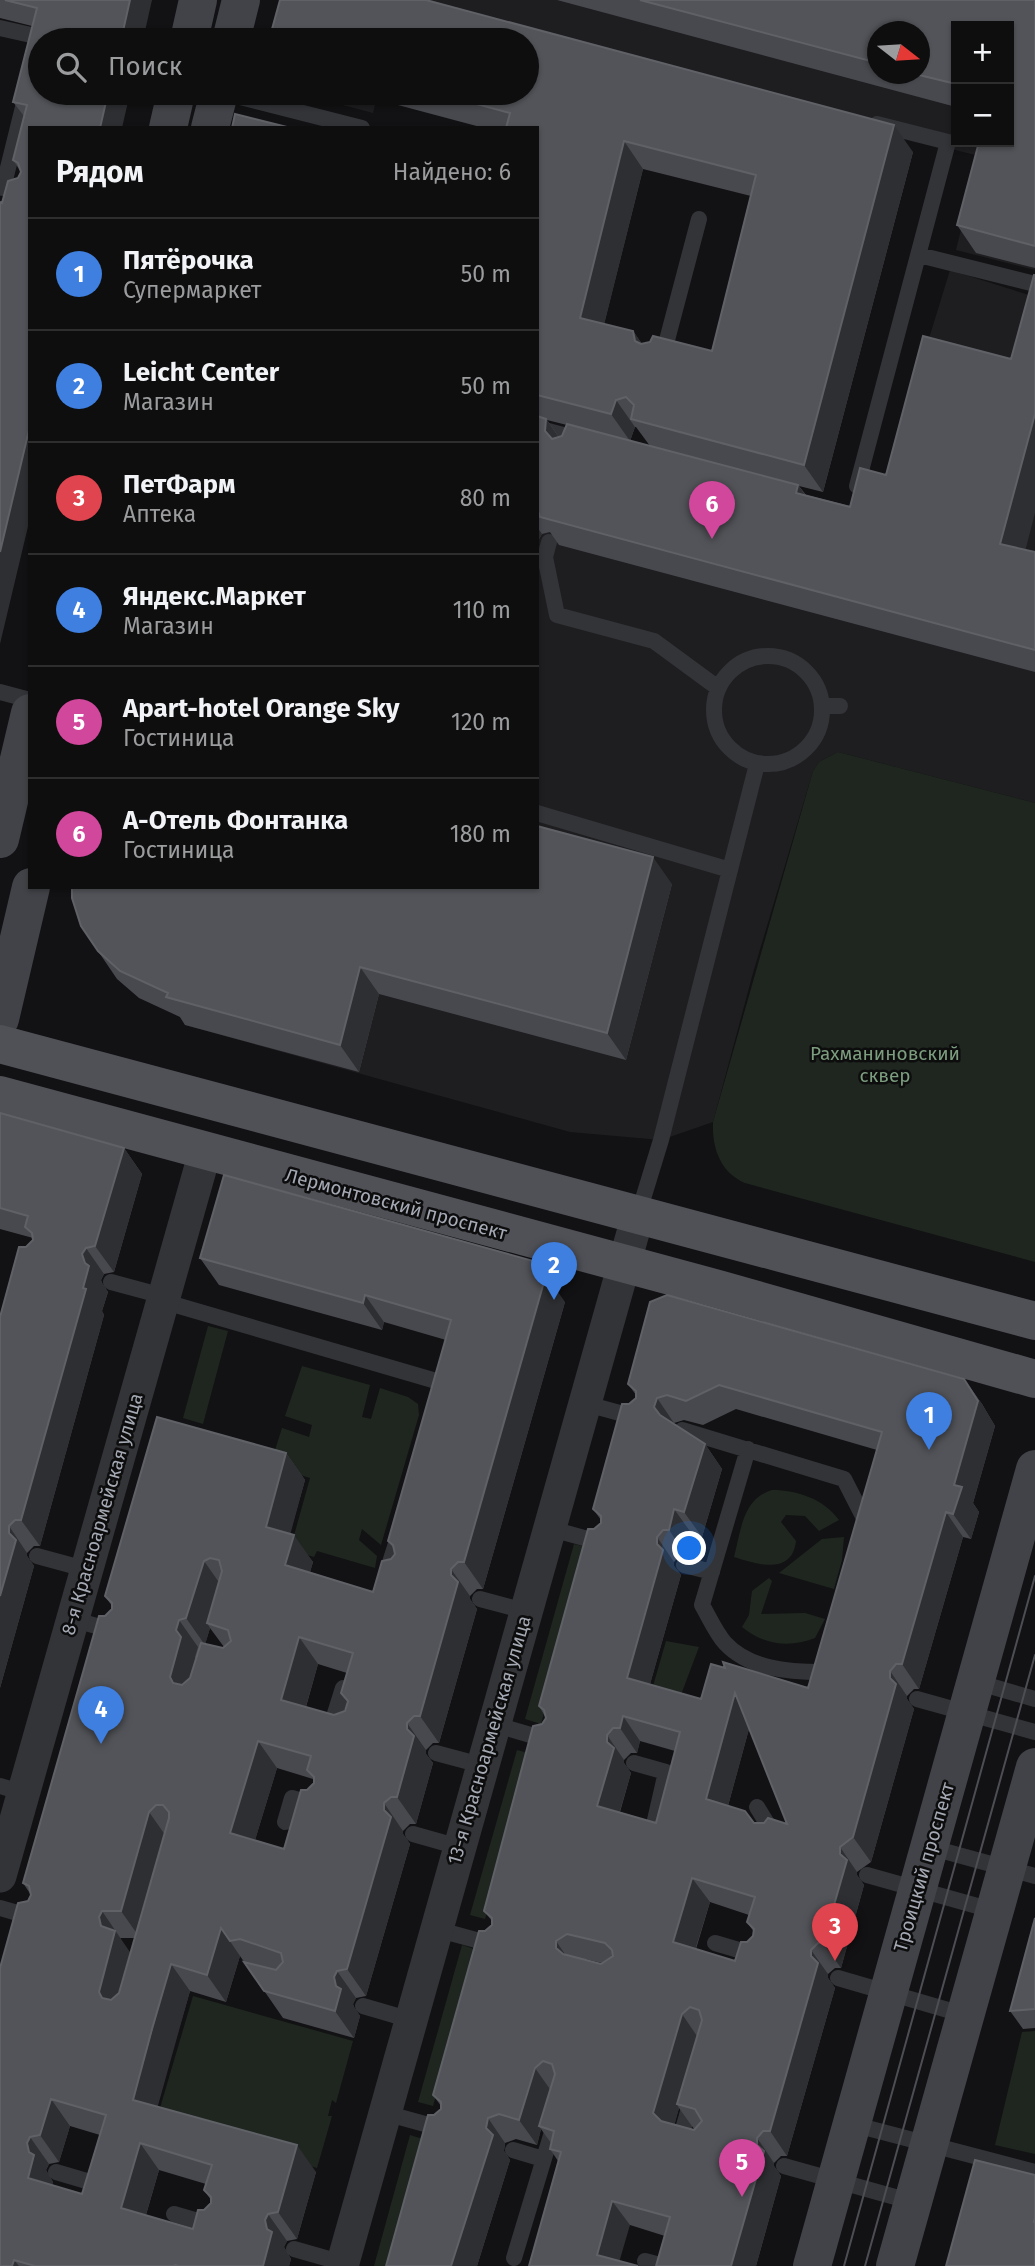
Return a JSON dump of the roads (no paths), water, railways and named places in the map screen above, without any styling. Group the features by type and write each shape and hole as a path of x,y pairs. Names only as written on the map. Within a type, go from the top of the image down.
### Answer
{"main road":[{"path":"192,28 198,0"},
{"path":"234,28 241,0"},
{"path":"168,126 173,105"},
{"path":"211,126 217,105"},
{"path":"0,839 28,721"},
{"path":"0,1019 31,889"},
{"path":"0,1044 1035,1321"},
{"name":"Лермонтовский проспект","path":"0,1095 1035,1379"},
{"name":"Троицкий проспект","path":"812,2266 1035,1469"},
{"path":"895,2266 995,1911 1021,1872 1035,1767"}],"street":[{"name":"8-я Красноармейская улица","path":"0,1876 12,1789 72,1619 205,1152"},
{"name":"13-я Красноармейская улица","path":"342,2265 638,1214"}],"lane":[{"path":"0,28 28,34"},
{"path":"6,189 28,87"},
{"path":"269,105 354,126"},
{"path":"855,118 948,142 855,496"},
{"path":"662,361 699,219"},
{"path":"919,255 1035,284"},
{"path":"539,429 602,445"},
{"path":"574,456 578,439"},
{"path":"549,542 545,557 557,615 654,641 718,688"},
{"path":"765,656 785,658 803,668 816,685 822,706 818,731 804,751 782,763 757,764 735,754 719,736 713,712 718,688 729,671 745,660 765,656"},
{"path":"0,692 28,699"},
{"path":"822,706 840,706"},
{"path":"638,1214 659,1149 757,764"},
{"path":"539,814 730,870"},
{"path":"111,1282 443,1383 435,1408"},
{"path":"583,1403 643,1419"},
{"path":"682,1430 844,1479 866,1522 859,1547"},
{"path":"748,1448 702,1605 724,1642 744,1658 790,1672 829,1674 829,1647"},
{"path":"404,1578 387,1572 406,1510"},
{"path":"548,1528 608,1544"},
{"path":"37,1556 85,1569"},
{"path":"684,1565 712,1572"},
{"path":"480,1599 525,1611"},
{"path":"72,1619 121,1633"},
{"path":"343,1688 332,1723 357,1730"},
{"path":"971,1698 1035,1732"},
{"path":"916,1699 1035,1699"},
{"path":"493,1724 553,1741"},
{"path":"436,1753 481,1765"},
{"path":"634,1763 666,1772 654,1820"},
{"path":"285,1822 292,1798 323,1807"},
{"path":"757,1807 776,1838"},
{"path":"413,1834 459,1847"},
{"path":"929,1847 1021,1872"},
{"path":"867,1875 995,1911"},
{"path":"0,1908 40,1920"},
{"path":"436,1929 499,1946"},
{"path":"715,1943 761,1957"},
{"path":"838,1978 965,2015"},
{"path":"363,2006 411,2020"},
{"path":"697,2083 681,2136 709,2144"},
{"path":"514,2258 559,2109"},
{"path":"385,2113 448,2130"},
{"path":"852,2124 1035,2172"},
{"path":"513,2150 543,2159"},
{"path":"784,2165 913,2202"},
{"path":"56,2172 90,2182"},
{"path":"174,2214 220,2227"},
{"path":"294,2249 342,2265"},
{"path":"645,2261 664,2266"}],"tram line":[{"path":"844,2266 1035,1576"},
{"path":"865,2266 1035,1655"}],"place":[{"name":"A-Отель Фонтанка","path":"712,539"},
{"name":"Leicht Center","path":"554,1300"},
{"name":"Пятёрочка","path":"929,1450"},
{"name":"Яндекс.Маркет","path":"101,1744"},
{"name":"ПетФарм","path":"835,1961"},
{"name":"Apart-hotel Orange Sky","path":"742,2197"}],"park label":[{"name":"Рахманиновский сквер","path":"885,1064"}]}
